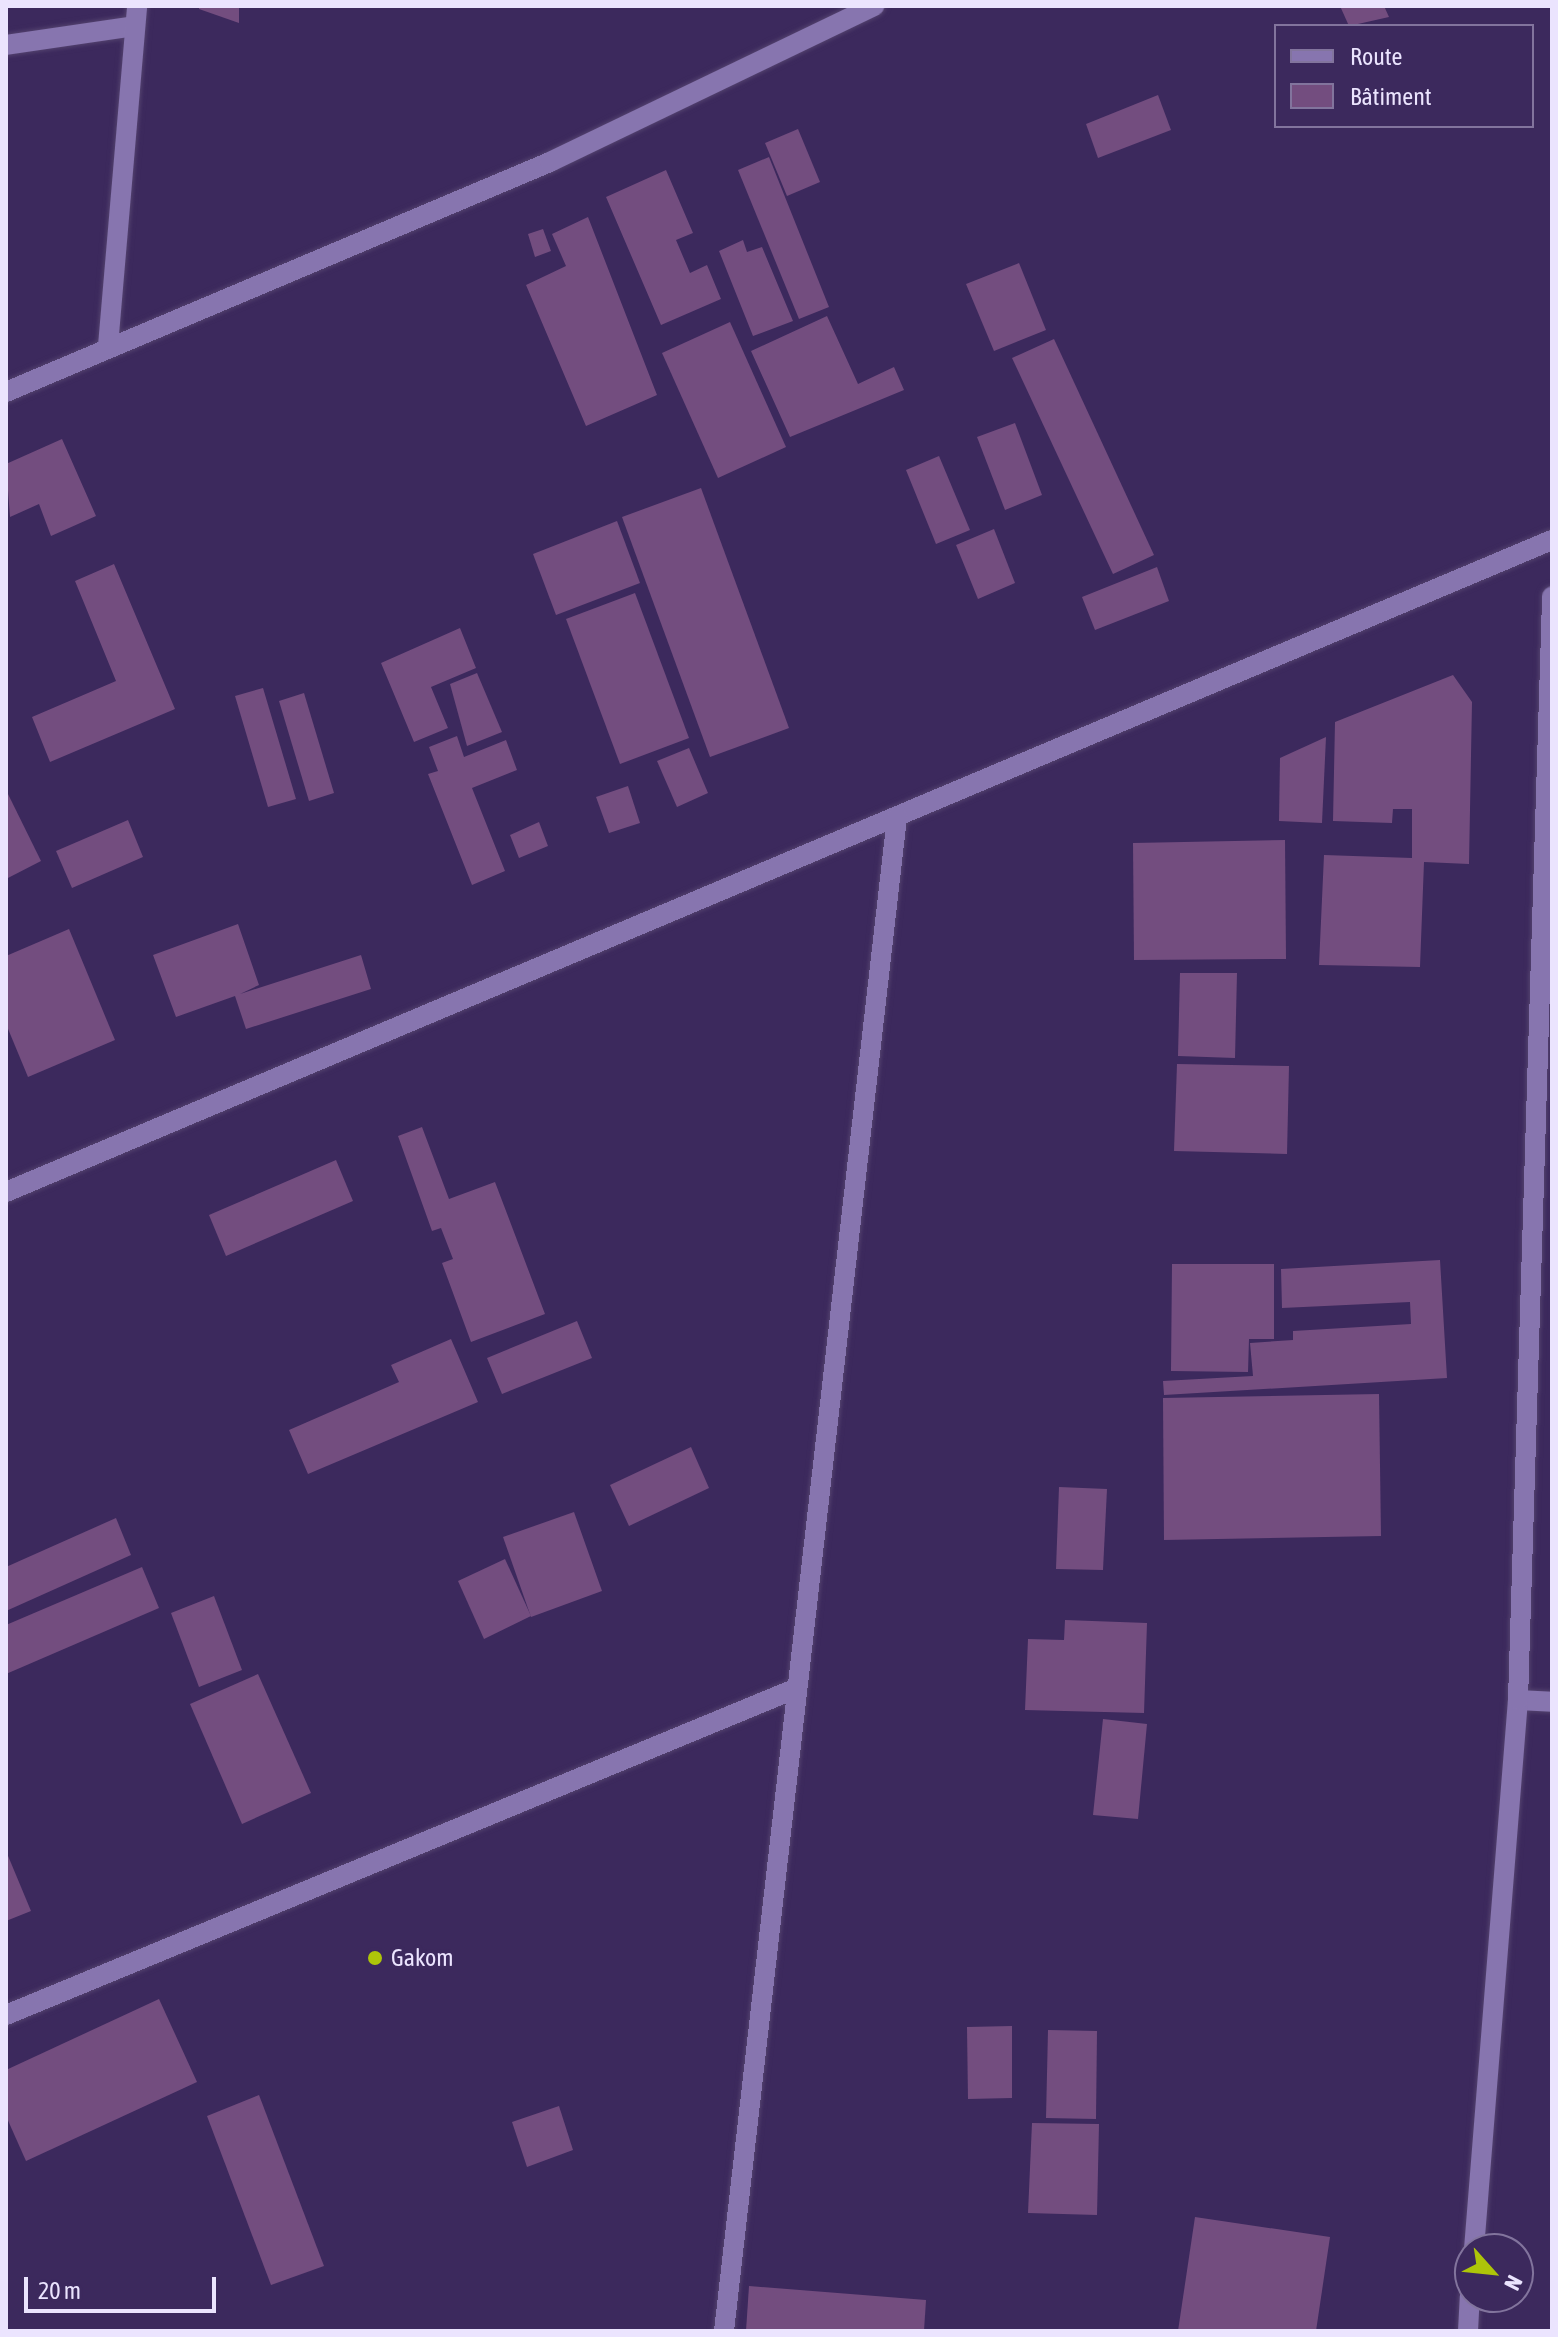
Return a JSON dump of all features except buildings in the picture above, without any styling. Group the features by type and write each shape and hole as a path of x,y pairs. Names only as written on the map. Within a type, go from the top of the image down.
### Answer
{"street":[{"path":"6,392 108,346 550,162 845,11 874,6"},
{"path":"6,45 136,16 108,346"},
{"path":"6,1192 1552,540"},
{"path":"1475,2233 1518,1700 1552,597"},
{"path":"724,2331 792,1690 897,817"},
{"path":"6,2015 792,1690"},
{"path":"1518,1700 1552,1702"}],"place":[{"name":"Gakom","path":"375,1958"}]}
